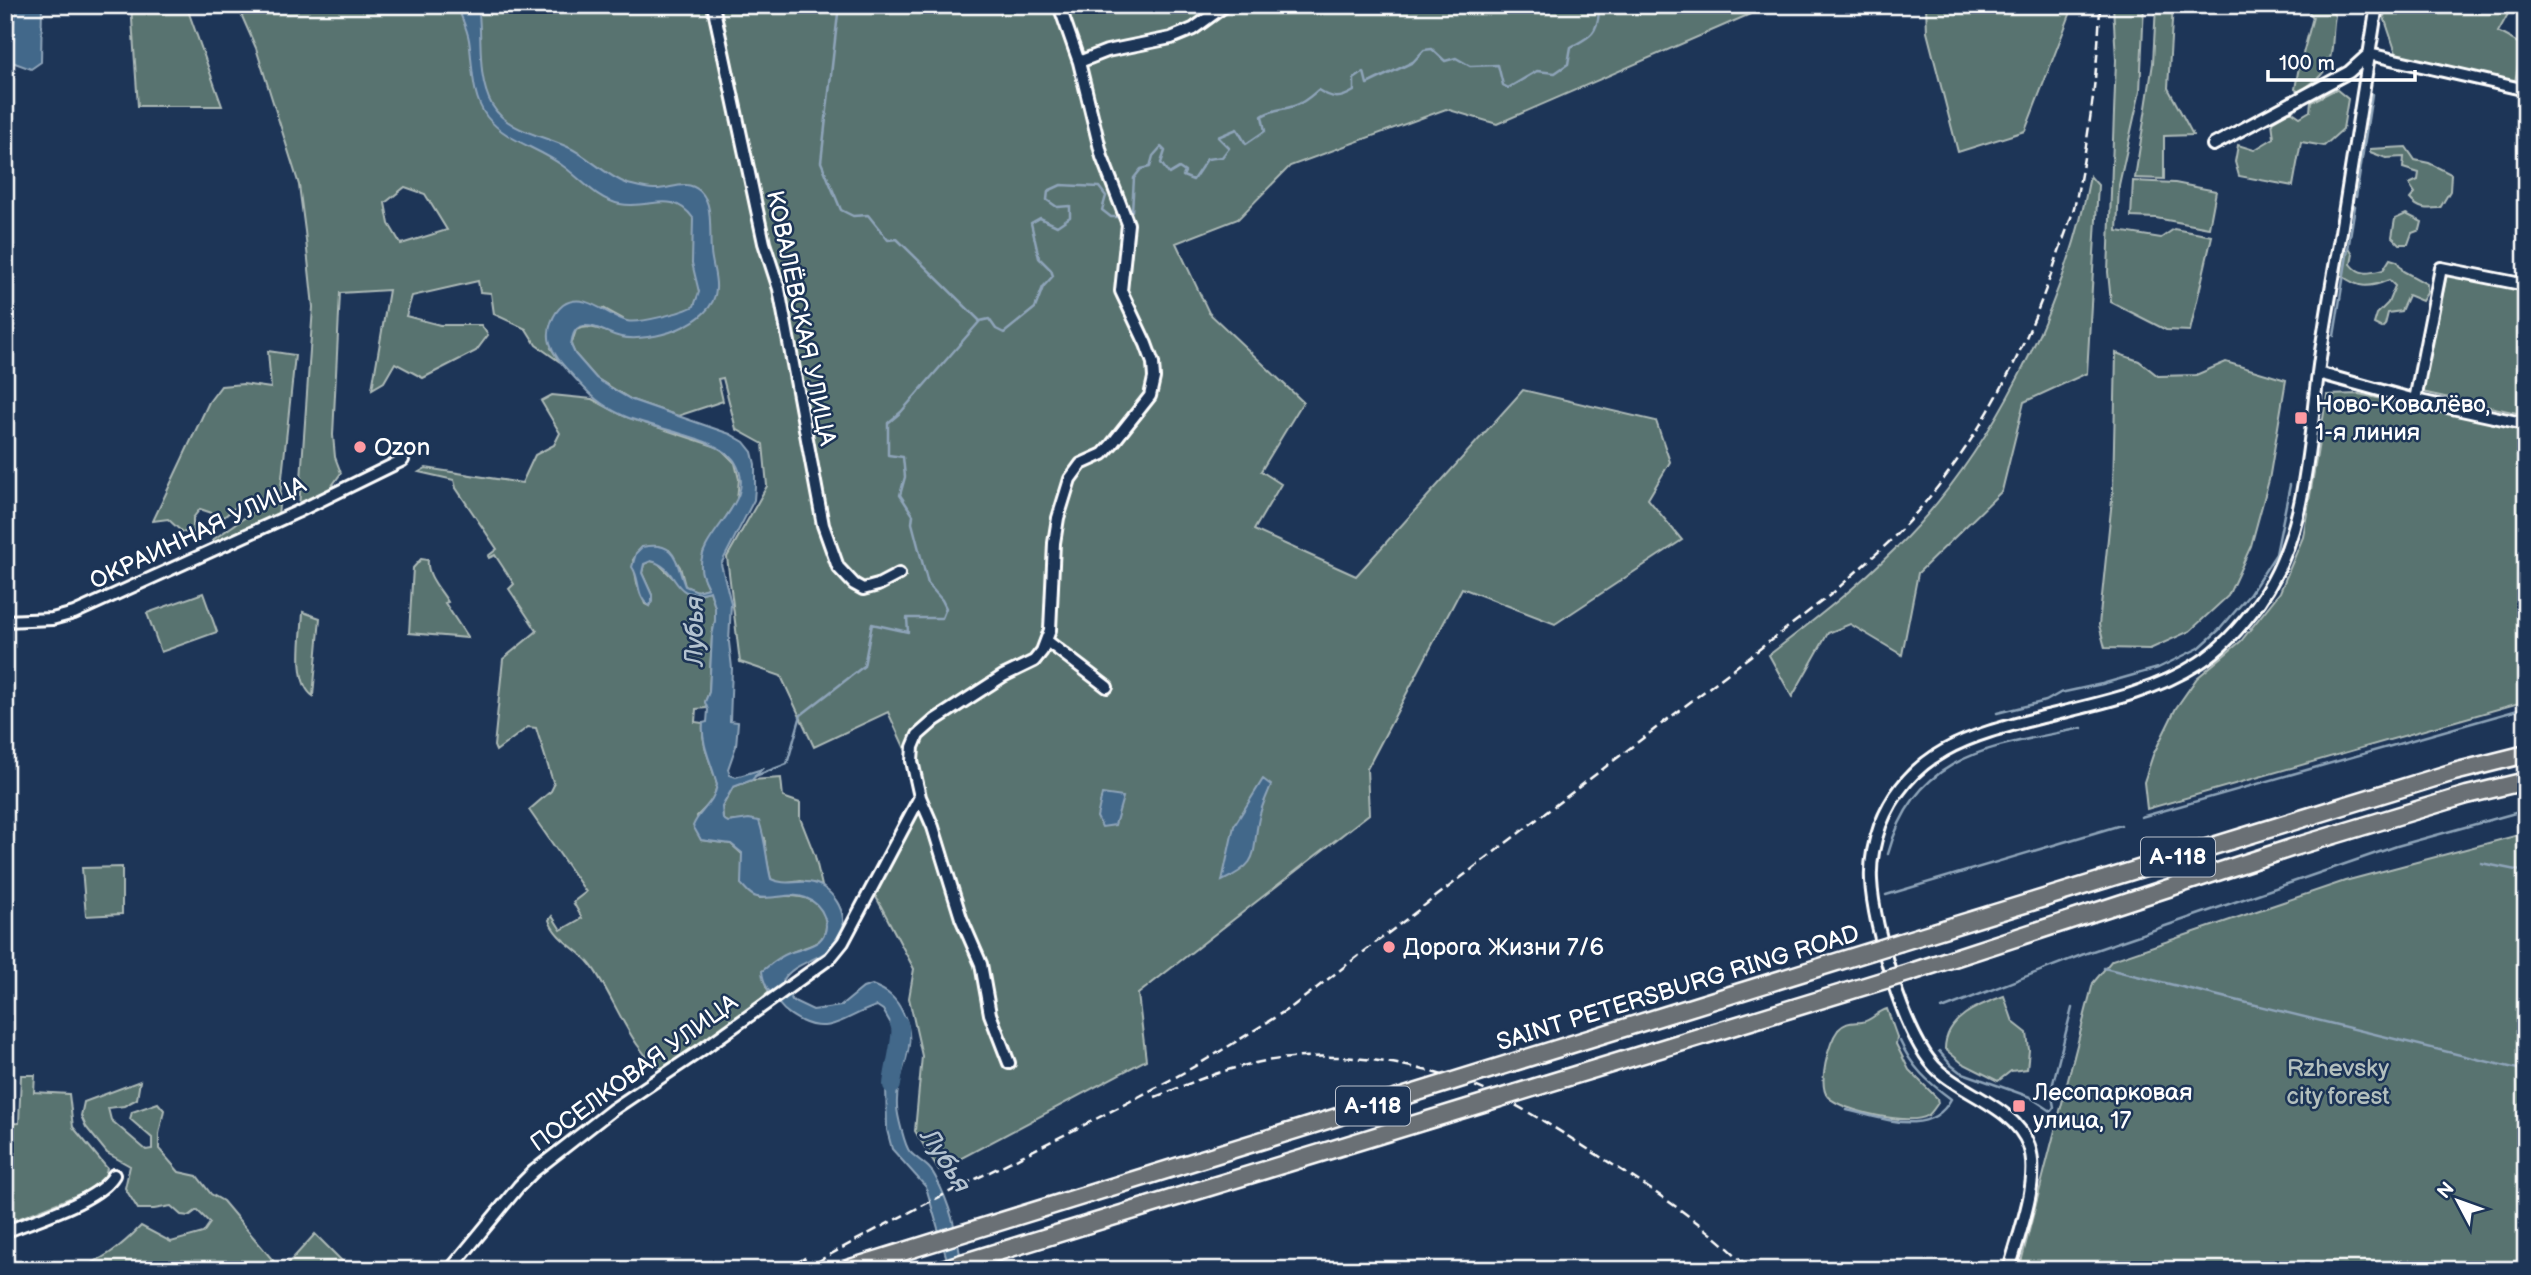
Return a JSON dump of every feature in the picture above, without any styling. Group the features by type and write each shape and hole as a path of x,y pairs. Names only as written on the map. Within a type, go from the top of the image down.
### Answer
{"highway":[{"name":"SAINT PETERSBURG RING ROAD","path":"844,1270 2454,772 2526,754"},
{"name":"А-118","path":"939,1270 1911,972 2291,848 2467,795 2526,781"}],"street":[{"name":"КОВАЛЁВСКАЯ УЛИЦА","path":"713,5 764,243 779,289 808,454 830,547 843,574 863,589 899,574"},
{"path":"1009,1062 990,1014 981,964 958,909 933,827 920,797 912,761 913,747 918,735 936,720 1034,661 1047,641 1052,616 1054,543 1058,518 1070,479 1081,464 1103,454 1112,444 1150,396 1154,378 1146,344 1121,291 1128,224 1102,157 1079,62 1059,5"},
{"path":"1079,62 1107,51 1171,38 1193,29 1226,5"},
{"path":"2009,1270 2032,1182 2029,1144 2007,1116 1951,1082 1936,1069 1916,1042 1890,970 1873,897 1872,864 1878,829 1896,793 1906,781 1947,747 1975,735 2118,698 2155,685 2198,664 2234,632 2270,584 2285,554 2307,463 2318,373 2377,5"},
{"path":"2369,54 2526,90"},
{"path":"2213,145 2349,72 2369,54"},
{"path":"2415,400 2441,268 2526,285"},
{"path":"2318,373 2415,400 2526,424"},
{"name":"ОКРАИННАЯ УЛИЦА","path":"5,621 52,619 75,613 297,512 403,460"},
{"path":"1047,641 1107,687"},
{"name":"ПОСЕЛКОВАЯ УЛИЦА","path":"450,1270 534,1171 612,1110 830,958 843,942 920,797"},
{"path":"5,1231 94,1196 108,1185 114,1175"}],"green space":[{"path":"131,5 186,5 222,106 138,106"},
{"path":"237,5 1771,5 1497,124 1446,109 1290,166 1238,219 1176,243 1209,313 1303,402 1261,471 1281,484 1254,530 1356,576 1523,390 1656,421 1670,462 1648,499 1682,540 1555,624 1462,588 1367,769 1369,814 1138,994 1146,1060 939,1170 915,1131 922,1056 909,998 914,969 875,895 927,797 888,712 814,747 781,676 740,662 727,557 767,486 763,444 736,429 723,378 718,379 723,401 678,416 632,400 596,378 575,354 571,345 576,330 589,327 631,338 623,319 603,308 551,348 560,362 536,345 526,329 494,314 491,293 480,292 478,281 412,296 406,316 440,325 481,325 488,335 476,351 423,378 395,363 384,382 372,389 389,290 340,293 333,435 335,457 341,473 329,490 299,508 313,307 299,185 256,48","holes":["405,187 425,194 447,230 401,244 389,224 385,203"]},
{"path":"1926,5 2070,5 2071,12 2025,131 1958,152 1927,32"},
{"path":"2113,5 2144,5 2140,91 2119,185 2117,231 2161,238 2174,229 2212,236 2190,331 2166,330 2111,302 2108,272 2116,60"},
{"path":"2156,5 2173,5 2168,88 2193,135 2164,136 2164,179 2135,178 2153,63"},
{"path":"2303,5 2327,5 2335,16 2331,54 2326,69 2299,92 2295,89 2298,72 2313,17"},
{"path":"2386,5 2500,5 2508,14 2498,32 2522,45 2515,82 2397,56 2384,17"},
{"path":"2336,89 2348,99 2343,129 2324,146 2301,142 2293,186 2239,176 2235,162 2238,145 2254,150 2274,138 2272,122 2291,111 2300,117 2310,111 2311,102"},
{"path":"2406,147 2415,160 2429,163 2451,174 2450,191 2440,208 2424,208 2410,199 2415,193 2409,184 2418,180 2419,173 2403,168 2404,157 2386,158 2370,152 2370,149"},
{"path":"2090,176 2098,185 2087,373 2024,402 2002,491 1918,573 1902,655 1850,624 1828,633 1792,697 1769,655 1834,604 1895,549 1962,470 1992,425 2043,326 2079,225"},
{"path":"2133,181 2175,183 2216,191 2209,228 2156,218 2131,217"},
{"path":"2406,214 2422,222 2420,230 2412,233 2408,244 2399,244 2392,237 2395,219"},
{"path":"2350,249 2353,254 2351,264 2361,272 2383,270 2390,259 2397,261 2403,271 2427,284 2427,293 2422,301 2408,295 2401,311 2388,313 2382,328 2374,324 2377,314 2388,303 2395,286 2389,280 2370,286 2359,285 2341,275 2345,251"},
{"path":"2447,274 2526,290 2526,415 2422,392"},
{"path":"268,351 295,355 278,515 210,547 214,539 253,512 255,502 245,499 224,517 200,509 193,518 193,533 182,532 168,519 153,521 209,402 221,386 243,384 271,388"},
{"path":"2116,353 2139,361 2158,376 2196,375 2226,362 2286,380 2269,480 2251,546 2228,596 2190,631 2150,649 2105,648 2099,625 2113,490"},
{"path":"2359,394 2526,430 2526,701 2147,809 2144,782 2153,755 2176,708 2197,678 2241,641 2280,592 2303,537 2327,395"},
{"path":"552,395 592,399 624,416 720,448 735,463 739,479 737,500 703,553 704,579 708,588 697,591 685,586 680,567 669,550 642,547 633,560 637,583 645,604 649,606 652,595 642,573 644,564 657,562 689,594 710,591 715,607 709,692 705,702 708,708 696,709 695,722 703,723 705,747 717,785 713,800 697,816 701,840 731,844 742,854 743,867 759,898 807,898 821,909 826,921 821,939 813,945 791,952 784,958 766,987 769,991 759,1001 757,1009 666,1071 654,1064 643,1052 590,964 556,933 549,920 552,916 561,930 582,918 573,902 586,892 529,810 551,791 554,785 536,728 528,727 496,751 494,746 503,659 537,631 509,589 514,584 495,555 489,558 497,549 456,488 454,480 419,472 426,468 522,483 535,455 554,445 560,433 541,401"},
{"path":"421,559 428,560 431,576 468,638 409,633 413,568"},
{"path":"203,593 217,632 161,652 147,613"},
{"path":"303,612 320,618 313,696 303,680 301,669"},
{"path":"781,778 783,797 800,803 800,818 815,856 822,886 801,881 780,884 771,879 765,838 735,821 728,822 723,819 722,807 733,787 752,780"},
{"name":"Rzhevsky city forest","path":"2526,833 2526,1270 2019,1270 2093,983 2112,960 2345,881"},
{"path":"122,867 122,914 86,916 82,868"},
{"path":"2004,996 2013,1022 2027,1033 2029,1050 2027,1069 2011,1071 1998,1081 1962,1063 1945,1049 1946,1038 1957,1021 1974,1009"},
{"path":"1887,1009 1897,1037 1896,1044 1909,1070 1937,1098 1938,1103 1931,1112 1918,1119 1892,1118 1861,1112 1836,1102 1828,1097 1825,1091 1826,1064 1838,1030 1847,1024 1865,1021"},
{"path":"21,1075 35,1075 34,1092 69,1094 73,1127 107,1168 104,1180 92,1189 5,1224 5,1124 19,1123"},
{"path":"140,1081 137,1099 124,1106 108,1108 111,1120 146,1150 152,1149 152,1138 130,1119 132,1112 158,1103 164,1110 159,1149 179,1172 197,1176 211,1194 223,1201 275,1263 285,1267 315,1234 351,1270 74,1270 110,1252 141,1226 171,1242 203,1233 210,1223 197,1210 189,1216 181,1215 171,1206 138,1209 125,1188 130,1166 107,1153 86,1127 81,1116 84,1102"},
{"path":"52,1260 54,1266 61,1270 21,1270 19,1263"}],"water":[{"path":"15,5 42,5 41,62 31,69 12,62"},
{"path":"457,5 478,5 481,56 487,94 492,105 507,121 527,132 570,148 628,184 654,189 689,185 700,191 707,202 716,289 713,302 704,313 679,329 648,337 621,337 590,326 580,327 574,332 571,345 575,354 596,378 611,388 632,400 730,434 744,442 752,452 755,464 754,500 721,564 731,603 730,721 738,722 736,746 728,769 730,775 736,777 762,769 752,780 733,787 722,807 723,819 728,822 749,819 759,821 771,879 818,884 831,894 841,910 843,932 838,942 830,950 799,966 783,981 792,1000 813,1010 841,1006 863,988 872,985 891,996 900,1008 908,1026 909,1038 897,1093 900,1123 908,1149 931,1170 942,1190 953,1222 963,1270 950,1270 926,1187 892,1149 887,1130 886,1084 899,1049 897,1034 883,1010 877,1006 840,1022 822,1026 801,1021 784,1009 768,989 762,971 785,955 819,941 826,929 824,916 817,905 800,896 763,898 752,895 741,884 742,853 731,844 701,840 693,826 713,797 717,785 703,731 703,723 707,722 708,710 705,702 709,692 715,607 710,591 697,593 681,589 668,571 651,561 644,564 642,573 652,595 649,606 642,597 632,567 636,553 642,547 663,547 673,555 685,586 697,591 708,588 701,571 703,555 740,490 741,477 735,462 715,446 624,416 608,408 591,395 564,366 550,343 549,333 553,317 559,308 571,301 588,302 627,321 661,317 694,306 699,292 692,263 693,218 677,204 660,202 631,205 604,198 553,159 495,126 478,100 468,36"},
{"path":"1263,779 1271,785 1260,814 1252,856 1244,868 1222,881 1234,826"},
{"path":"1102,794 1123,797 1115,825 1102,827 1097,817"}],"waterway":[{"path":"839,5 821,162 841,210 853,216 868,215 888,240 897,239 979,320"},
{"path":"1129,213 1132,211 1134,178 1141,169 1150,167 1153,156 1161,147 1165,151 1161,163 1169,174 1179,168 1185,172 1183,176 1193,180 1207,159 1222,157 1229,148 1218,137 1237,129 1246,144 1265,131 1262,116 1298,105 1318,90 1332,97 1344,96 1354,91 1354,79 1364,72 1367,84 1413,62 1424,50 1432,49 1445,61 1456,58 1470,66 1498,65 1503,85 1508,88 1537,71 1555,73 1568,64 1571,47 1594,31 1599,12 1620,12 1626,5"},
{"path":"2356,197 2372,94"},
{"path":"755,776 787,764 801,715 864,666 872,624 908,632 907,618 942,618 946,608 928,584 912,523 913,515 900,495 905,477 903,457 888,455 888,423 901,412 980,321 989,319 996,329 1004,333 1035,308 1043,287 1053,276 1051,270 1039,258 1031,223 1040,218 1057,226 1070,217 1070,206 1057,207 1047,200 1048,191 1061,185 1099,187 1106,196 1102,210 1111,217 1120,217"},
{"path":"2334,336 2355,206"},
{"path":"1997,713 2046,701 2060,693 2158,668 2199,648 2220,629 2250,594 2276,554 2290,485"},
{"path":"2141,817 2525,708"},
{"path":"1888,854 1901,820 1917,794 1938,774 1988,749 2082,728"},
{"path":"1942,1009 2084,954 2397,846 2526,810"},
{"path":"1886,895 2121,825"},
{"path":"2481,863 2526,872"},
{"path":"2104,968 2526,1071"},
{"path":"1939,1051 1960,1072 2030,1097 2051,1111 2054,1107 2051,1091 2072,1008"},
{"name":"Лубья","path":"892,1085 899,1044 899,1024"},
{"path":"1847,1110 1904,1122 1931,1119 1942,1111 1951,1099 1921,1074 1900,1041"}],"railway":[{"path":"803,1270 894,1220 1170,1080 1293,1006 1834,592 1889,542 1945,478 1969,443 2011,369 2045,291 2072,213 2081,176 2095,79 2100,5"},
{"path":"1155,1097 1225,1071 1292,1058 1380,1061 1437,1073 1499,1097 1567,1135 1678,1208 1751,1270"},
{"path":"784,1270 810,1255"}],"place":[{"name":"Ново-Ковалёво, 1-я линия","path":"2301,418"},
{"name":"Ozon","path":"360,447"},
{"name":"Дорога Жизни 7/6","path":"1389,947"},
{"name":"Лесопарковая улица, 17","path":"2019,1106"}]}
